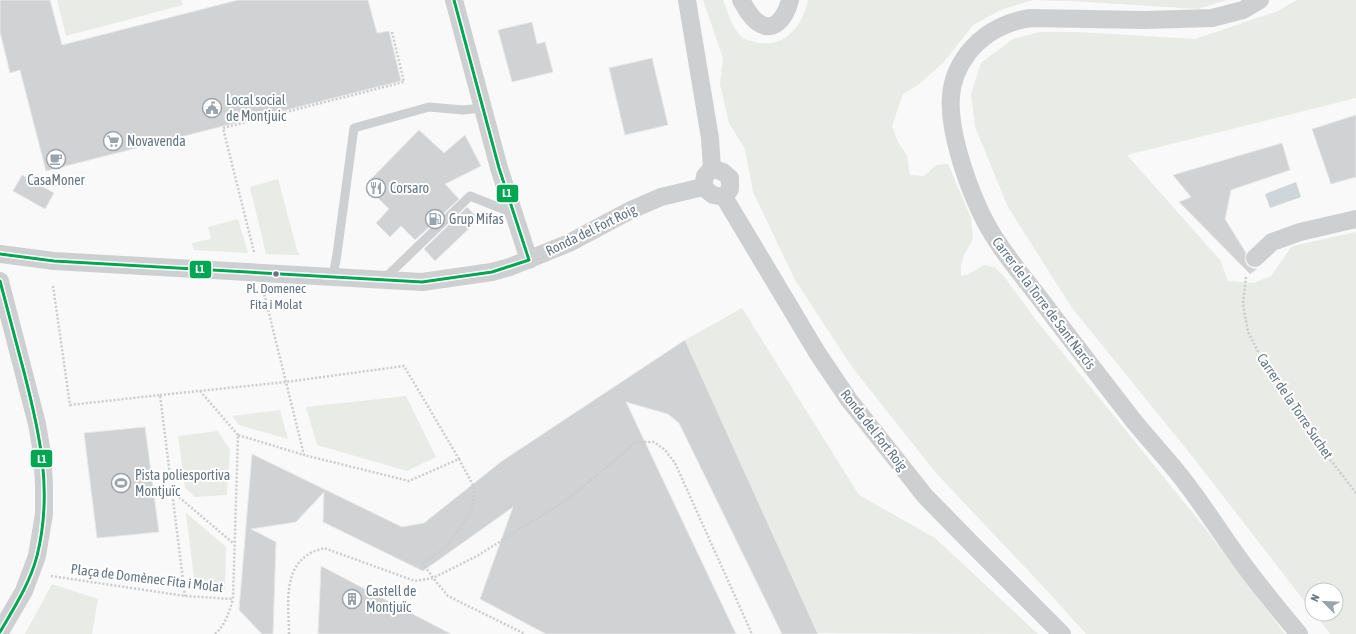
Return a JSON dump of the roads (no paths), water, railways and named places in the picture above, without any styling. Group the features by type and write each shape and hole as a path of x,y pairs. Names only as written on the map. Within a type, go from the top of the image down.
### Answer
{"street":[{"path":"454,0 482,108 513,213 529,260"},
{"path":"687,0 710,138 712,168 705,176 704,187 713,195 724,197 730,189 730,178 723,172 712,168"},
{"path":"741,0 755,20 762,25 769,26 778,23 784,17 790,0"},
{"name":"Carrer de la Torre de Sant Narcís","path":"1260,0 1243,10 1212,18 1146,20 1030,18 1016,20 1001,26 987,35 976,44 964,58 956,74 952,87 951,110 955,135 966,173 980,212 1010,262 1185,483 1241,562 1299,634"},
{"name":"Ronda del Fort Roig","path":"0,254 54,261 382,281 422,282 467,277 492,272 529,260 570,242 642,205 661,197 704,187"},
{"name":"Ronda del Fort Roig","path":"724,197 818,354 850,400 880,439 925,496 1062,634"},
{"path":"1255,258 1272,242 1300,232 1356,219"},
{"path":"0,281 37,424 42,453 44,484 44,514 37,556 24,591 5,615 0,632"}],"lane":[{"path":"333,277 338,254 354,128 429,107 463,110 482,108"},
{"path":"382,281 470,196 513,213"}],"place":[{"name":"Local social de Montjuic","path":"212,108"},
{"name":"Novavenda","path":"113,141"},
{"name":"CasaMoner","path":"56,159"},
{"name":"Corsaro","path":"376,188"},
{"name":"Grup Mifas","path":"435,219"},
{"name":"Pl. Domenec Fita i Molat","path":"276,274"},
{"name":"Pista poliesportiva Montjuïc","path":"121,483"},
{"name":"Castell de Montjuïc","path":"352,599"}]}
